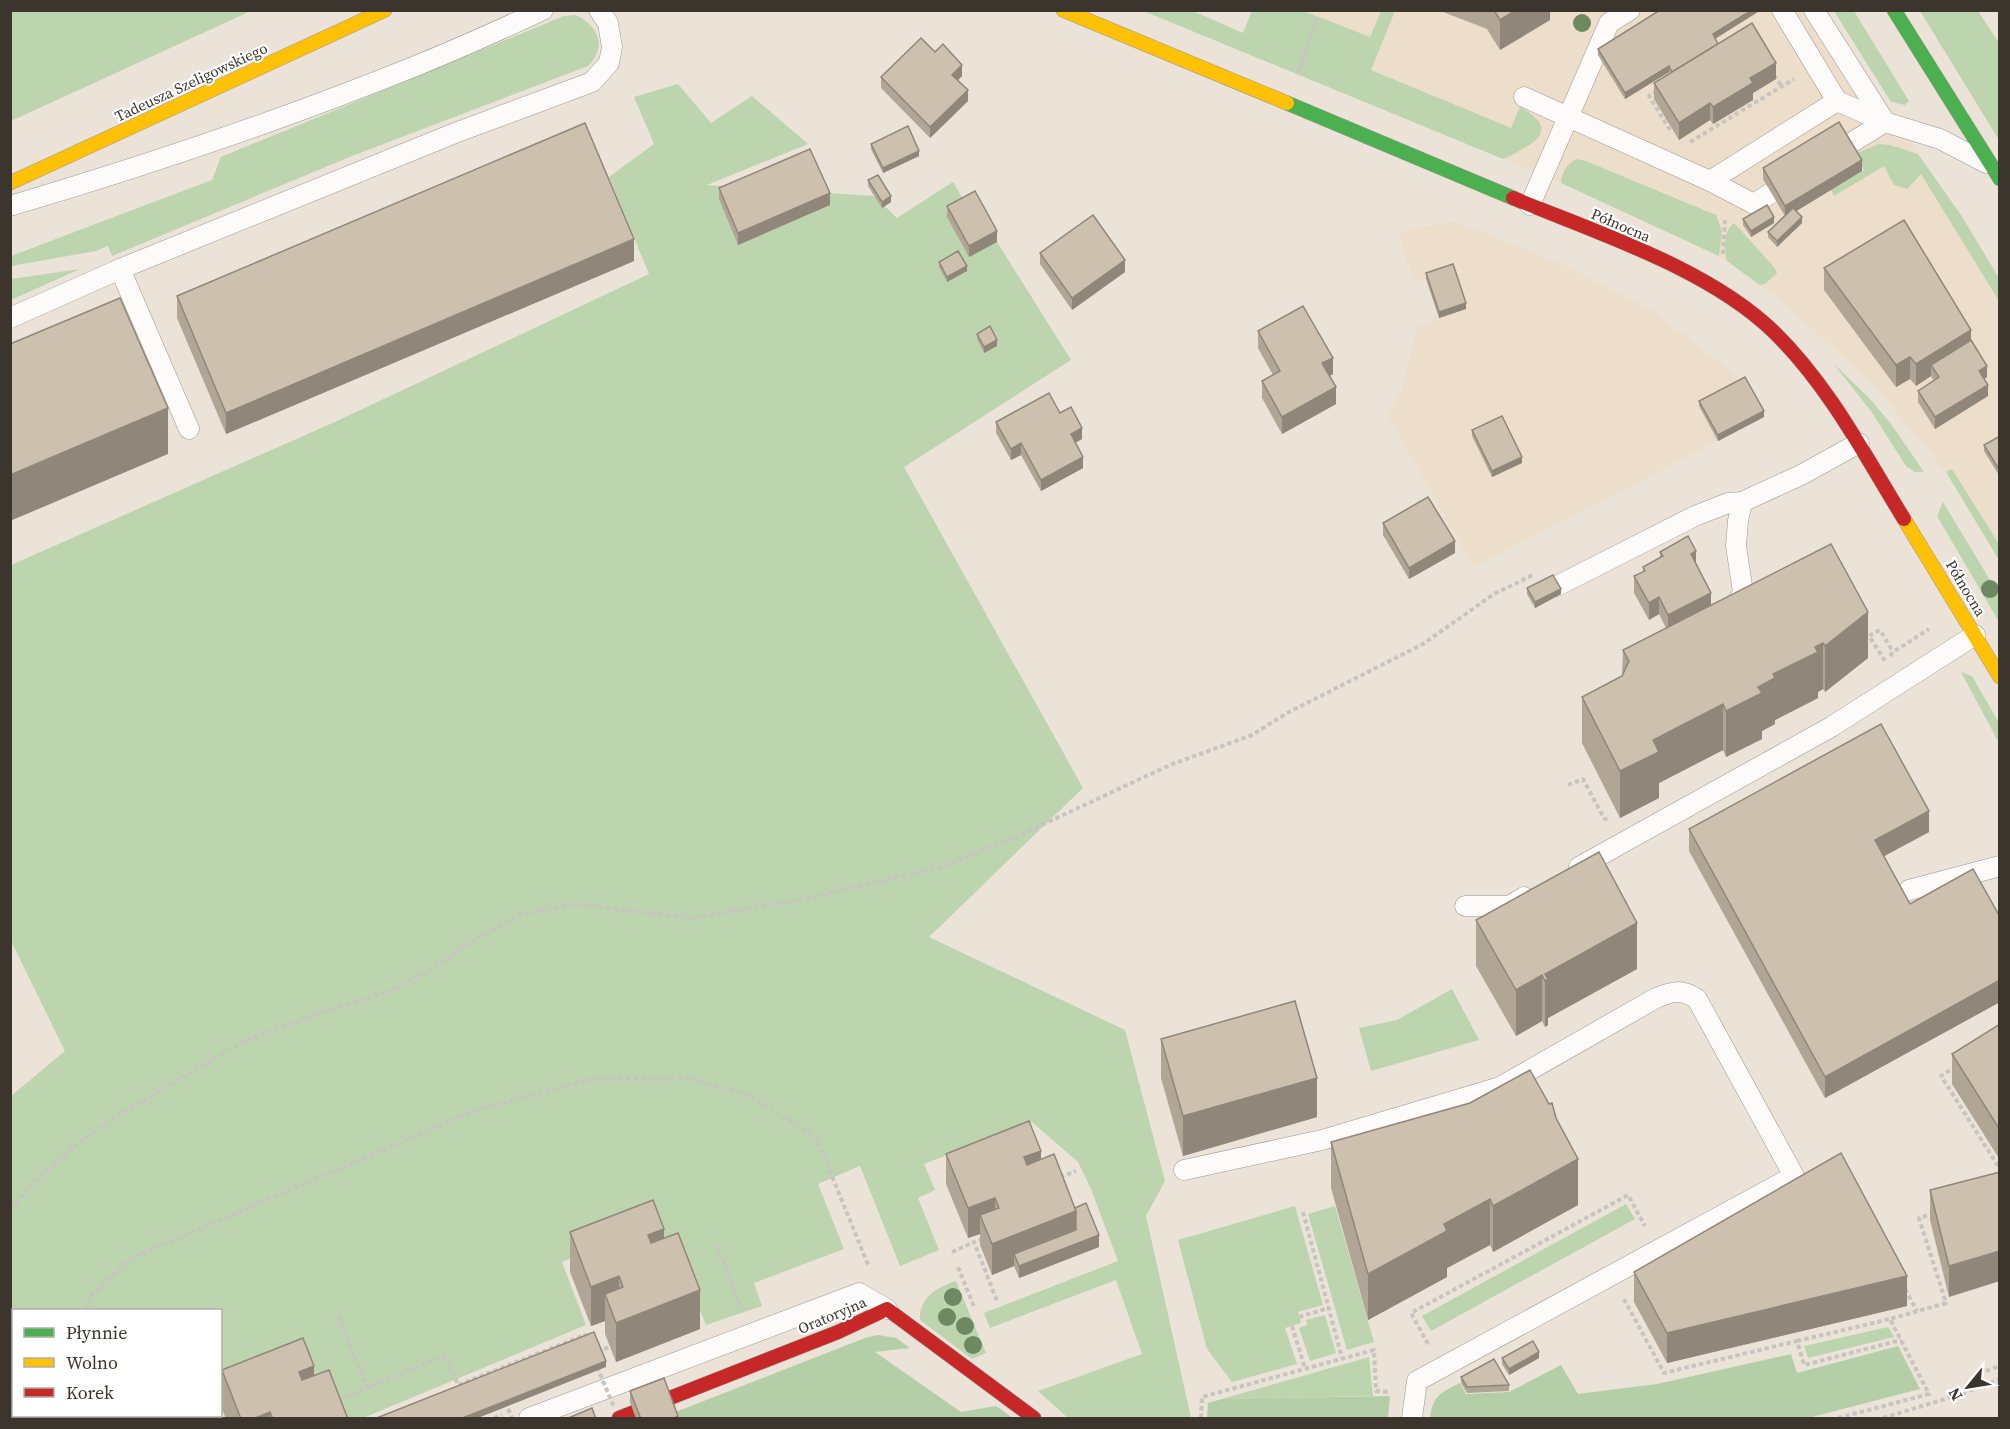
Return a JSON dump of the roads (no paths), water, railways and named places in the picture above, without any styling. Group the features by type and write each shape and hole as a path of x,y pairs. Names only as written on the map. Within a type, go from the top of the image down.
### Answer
{"street":[{"name":"Tadeusza Szeligowskiego","path":"10,183 385,10"},
{"name":"Północna","path":"1064,10 1681,270 1716,289 1747,310 1774,332 1797,357 1859,443 2000,677"},
{"path":"1894,10 1995,173"},
{"name":"Oratoryjna","path":"617,1413 838,1332 887,1309 1034,1419"}],"lane":[{"path":"10,206 126,172 276,120 420,64 543,10"},
{"path":"10,318 120,269 455,134 592,82 609,63 612,47 608,23 599,10"},
{"path":"1530,205 1609,23 1630,10"},
{"path":"1782,10 1837,101 1885,122 1940,139 1995,173"},
{"path":"1814,10 1885,122"},
{"path":"1524,97 1754,204 1771,193"},
{"path":"1719,186 1837,101"},
{"path":"1846,146 1885,122"},
{"path":"120,269 189,429"},
{"path":"1557,586 1695,516 1728,503 1742,502 1801,476 1859,443"},
{"path":"1713,618 1737,604 1743,592 1736,546 1742,502"},
{"path":"1559,878 1831,727 1975,635"},
{"path":"1909,890 2000,866"},
{"path":"1465,906 1509,906 1539,889"},
{"path":"1184,1170 1322,1140 1500,1088 1656,998 1674,990 1686,992 1697,999 1794,1176 1417,1381 1413,1419"},
{"path":"529,1419 859,1293 887,1309"}]}
